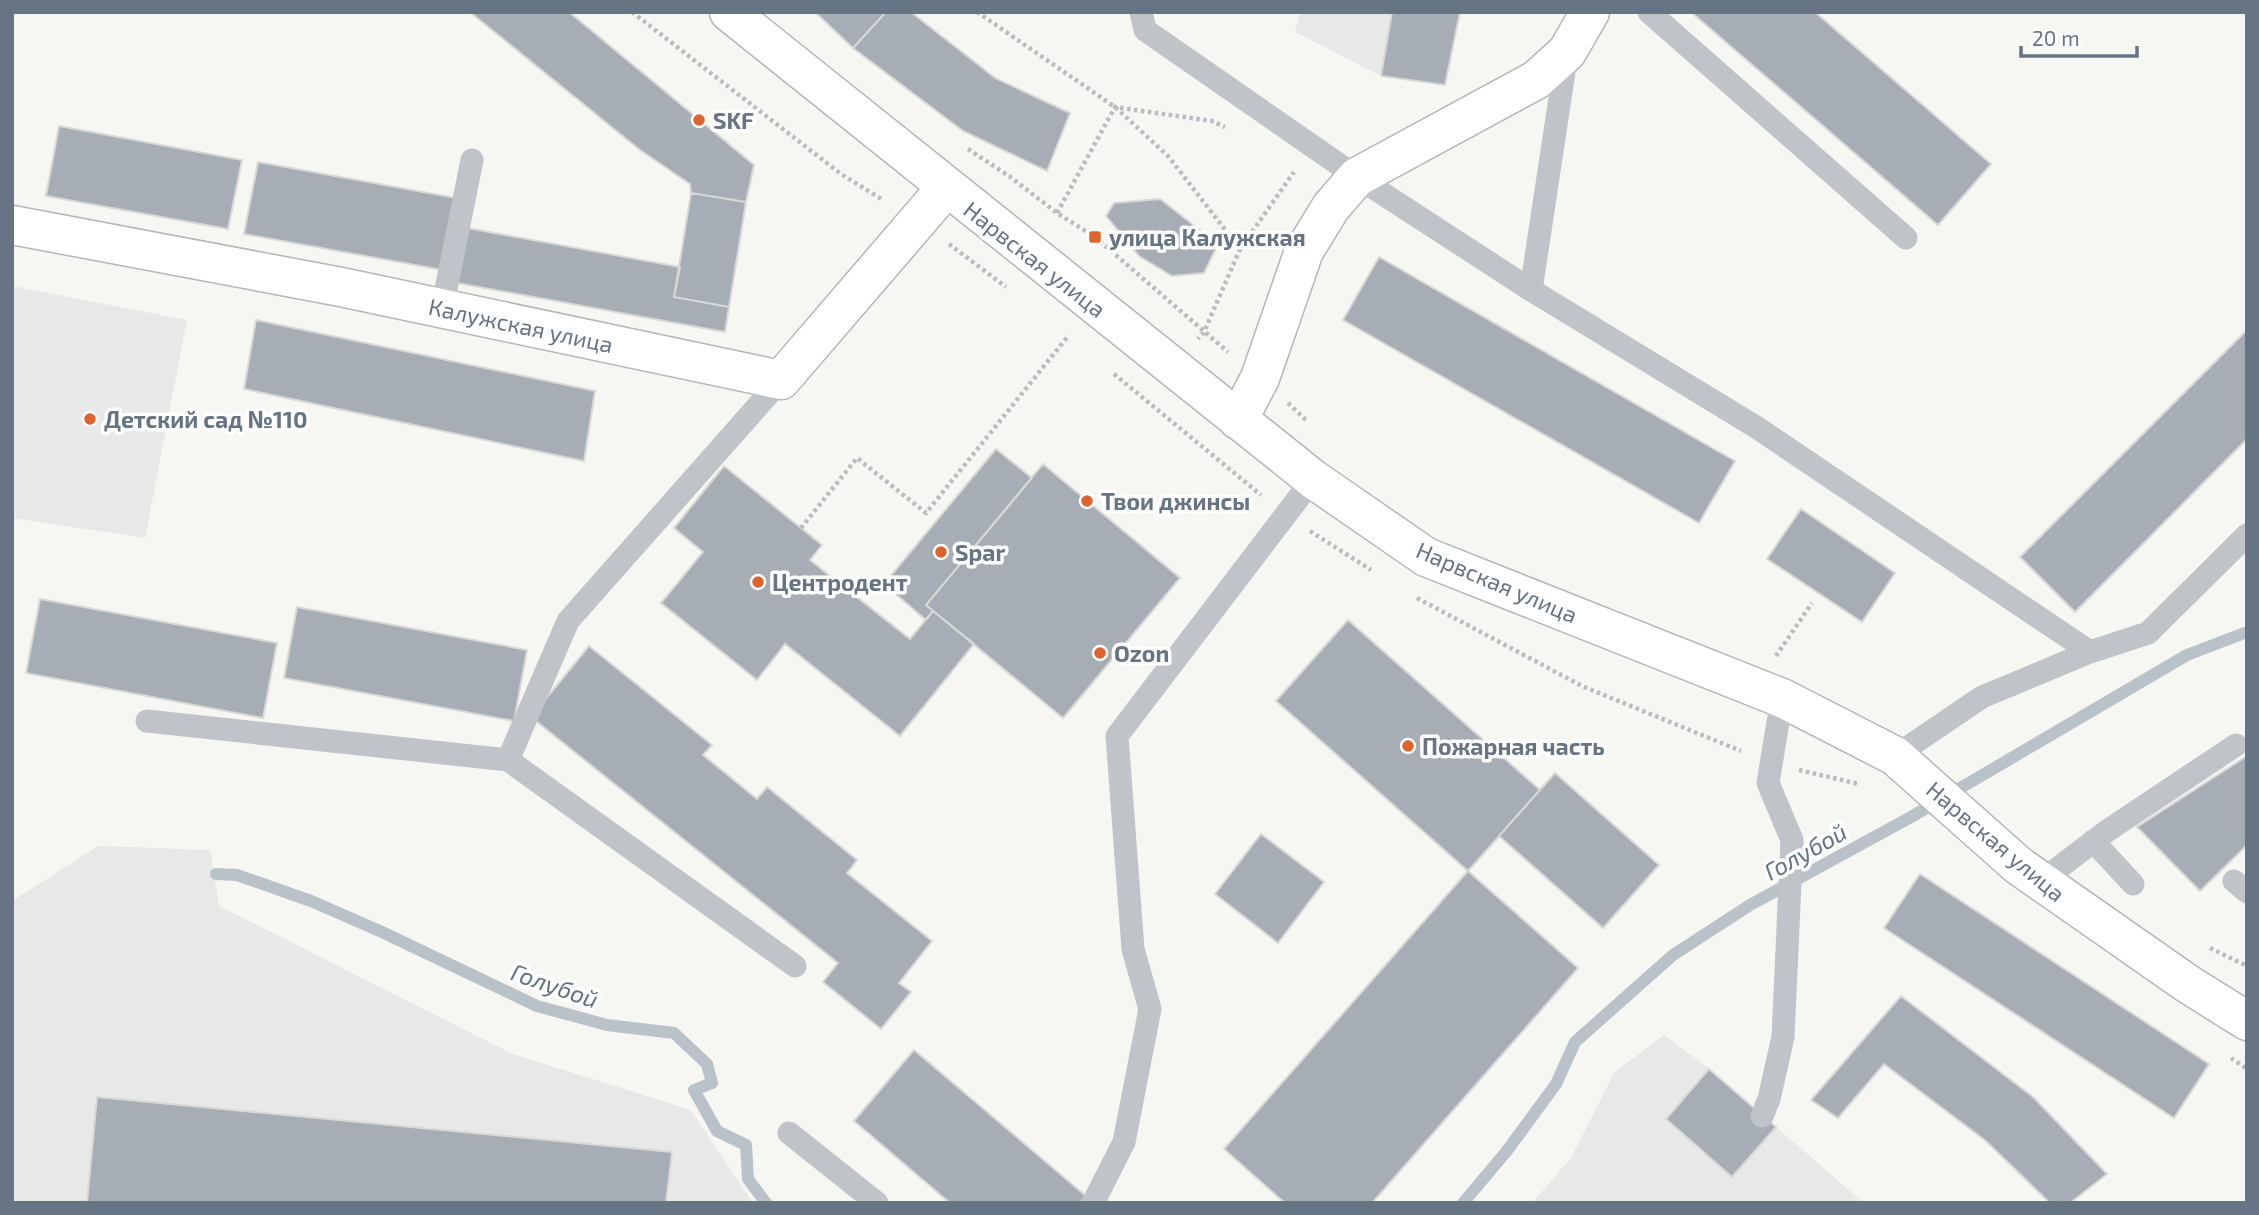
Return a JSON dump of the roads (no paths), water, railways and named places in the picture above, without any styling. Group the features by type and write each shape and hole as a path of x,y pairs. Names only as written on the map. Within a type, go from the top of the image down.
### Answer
{"main road":[{"name":"Нарвская улица","path":"729,12 1312,479 1426,557 1777,680 1906,766 2040,882 2188,984 2247,1021"},
{"path":"1238,420 1260,379 1304,251 1331,207 1357,177 1536,80 1567,52 1590,12"},
{"path":"781,380 946,188"},
{"name":"Калужская улица","path":"12,225 316,283 781,380"}],"lane":[{"path":"1141,12 1145,30 1357,177 1531,290 1756,427 2090,652"},
{"path":"1649,12 1906,238"},
{"path":"1531,290 1567,52"},
{"path":"442,309 471,160"},
{"path":"508,760 568,621 781,380"},
{"path":"1093,1203 1124,1142 1150,1009 1133,949 1117,736 1312,479"},
{"path":"1906,766 1982,697 2090,652 2148,633 2247,535"},
{"path":"1762,1116 1769,1099 1783,1037 1792,840 1768,783 1777,680"},
{"path":"147,721 508,760 795,965"},
{"path":"2040,882 2093,841 2236,746"},
{"path":"2093,841 2133,884"},
{"path":"789,1133 877,1203"}],"waterway":[{"name":"Голубой","path":"1463,1203 1506,1152 1556,1084 1575,1042 1673,955 1750,905 1911,817 2187,655 2247,632"},
{"name":"Голубой","path":"216,874 237,875 311,901 537,1006 607,1025 674,1033 707,1064 712,1083 694,1090 717,1131 746,1145 748,1179 766,1203"}],"place":[{"name":"SKF","path":"699,120"},
{"name":"улица Калужская","path":"1095,237"},
{"name":"Детский сад №110","path":"90,419"},
{"name":"Твои джинсы","path":"1087,501"},
{"name":"Spar","path":"941,552"},
{"name":"Центродент","path":"758,582"},
{"name":"Ozon","path":"1100,653"},
{"name":"Пожарная часть","path":"1408,746"}]}
